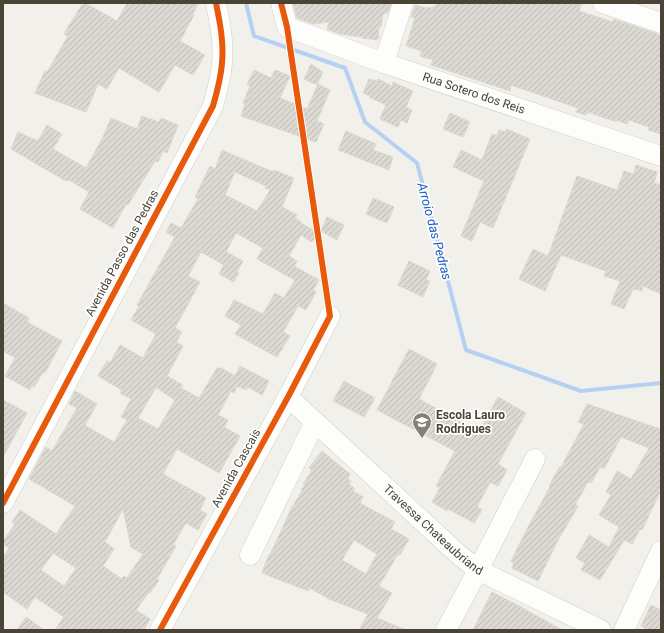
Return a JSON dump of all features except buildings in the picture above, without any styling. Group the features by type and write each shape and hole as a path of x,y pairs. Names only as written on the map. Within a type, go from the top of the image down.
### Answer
{"street":[{"name":"Avenida Passo das Pedras","path":"3,503 213,106 219,84 222,62 222,33 216,3"},
{"name":"Rua Sotero dos Reis","path":"282,3 287,27 384,63 661,156"},
{"path":"384,63 404,3"},
{"path":"603,3 661,22"},
{"name":"Avenida Cascais","path":"160,630 288,397 330,316"},
{"name":"Travessa Chateaubriand","path":"288,397 458,554 478,570 601,630"},
{"path":"250,555 315,422"},
{"path":"446,630 535,459"},
{"path":"624,630 661,551"}],"waterway":[{"name":"Arroio das Pedras","path":"246,3 254,36 345,68 365,122 417,163 466,350 581,391 661,383"}],"cycle path":[{"path":"3,503 213,106 220,79 222,56 221,33 216,3"},
{"path":"160,630 288,397 330,316 287,27 281,3"}],"place":[{"name":"Escola Lauro Rodrigues","path":"422,439"}]}
